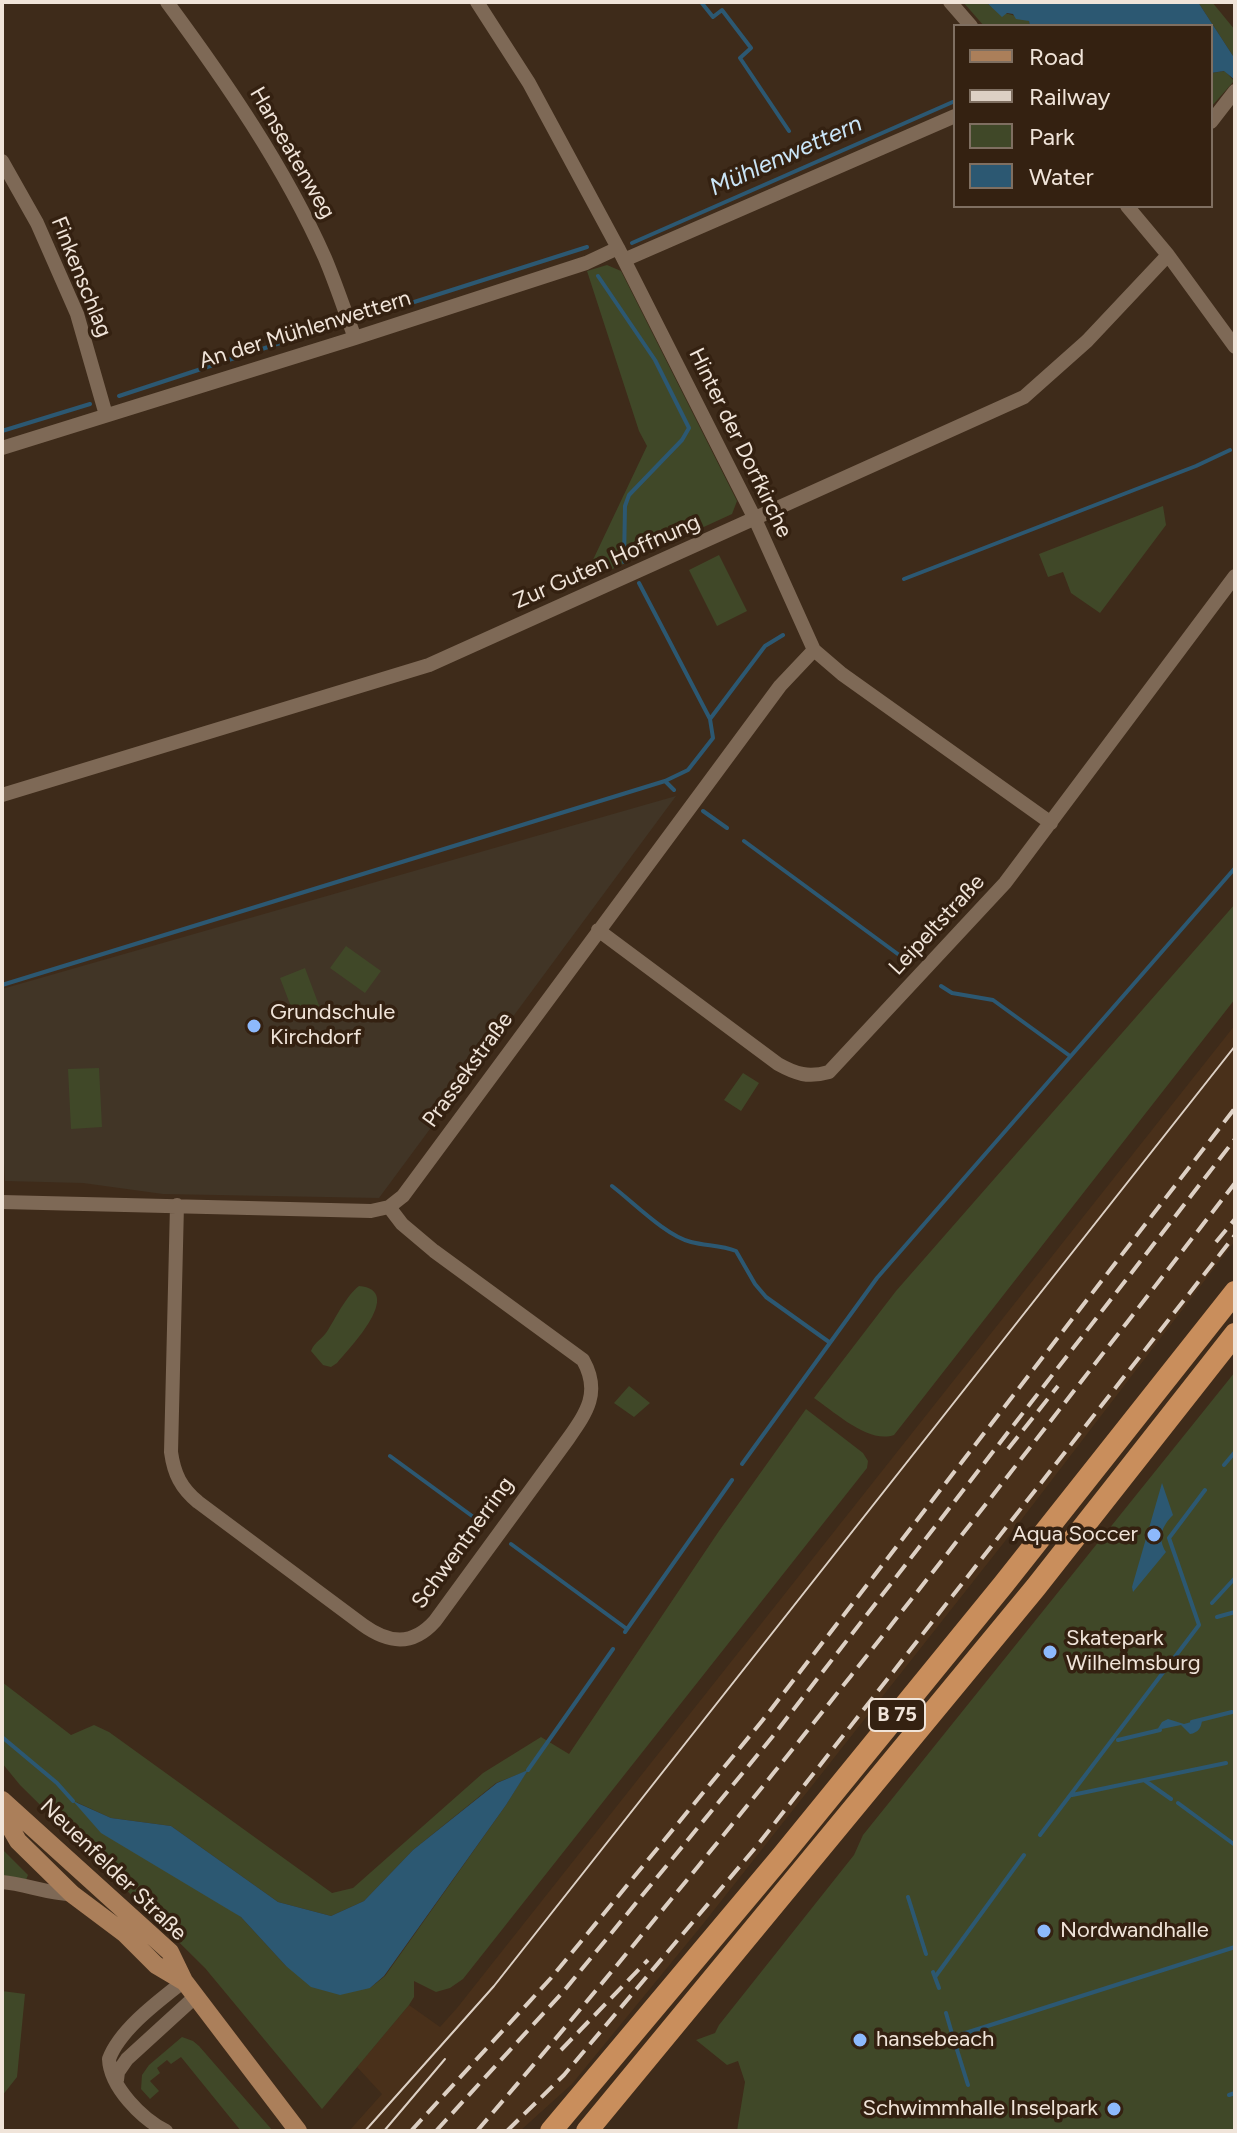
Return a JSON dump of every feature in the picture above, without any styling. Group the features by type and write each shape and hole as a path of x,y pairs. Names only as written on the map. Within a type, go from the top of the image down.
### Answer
{"highway":[{"name":"B 75","path":"551,2131 782,1856 1235,1292"},
{"name":"B 75","path":"587,2131 1036,1587 1235,1334"}],"main road":[{"name":"Neuenfelder Straße","path":"2,1800 170,1952 190,1989 297,2129"},
{"name":"Neuenfelder Straße","path":"2,1813 18,1841 72,1894 124,1933 156,1965 190,1989"}],"street":[{"name":"Hanseatenweg","path":"167,2 227,84 278,169 324,257 355,338"},
{"name":"Hinter der Dorfkirche","path":"477,2 529,83 621,254 755,519 814,650 842,674 1051,823"},
{"path":"950,2 969,24"},
{"path":"1213,119 1235,91"},
{"name":"An der Mühlenwettern","path":"2,448 621,254 953,117"},
{"name":"Finkenschlag","path":"2,161 37,223 77,314 106,415"},
{"path":"1129,208 1168,255 1235,347"},
{"name":"Zur Guten Hoffnung","path":"2,795 429,665 1024,397 1087,341 1168,255"},
{"name":"Leipeltstraße","path":"598,930 778,1064 795,1074 814,1077 829,1072 985,905 1051,823 1235,576"},
{"name":"Prassekstraße","path":"389,1207 403,1196 780,686 814,650"},
{"path":"2,1202 371,1211 389,1207"},
{"name":"Schwentnerring","path":"177,1205 171,1452 176,1478 185,1491 377,1636 392,1639 412,1638 435,1621 589,1408 592,1376 583,1360 434,1251 402,1224 389,1207"},
{"path":"2,1882 72,1894"},
{"path":"117,2080 118,2072 127,2059 190,1989"},
{"path":"160,2129 128,2100 109,2065 109,2059 116,2045 158,2002 190,1989"}],"shaded area":[{"name":"Grundschule Kirchdorf","path":"676,796 379,1198 163,1194 83,1183 5,1181 2,989"},
{"path":"1235,1025 1235,1241 1002,1545 703,1924 572,2084 520,2131 349,2131 382,2094 357,2067 409,2005 440,2027 457,2008"}],"green space":[{"path":"963,2 986,2 996,10 1023,18 1030,24 982,24"},
{"path":"1198,2 1212,2 1235,30 1235,59 1213,24"},
{"path":"1225,71 1234,81 1213,105 1213,73"},
{"path":"607,265 621,271 737,501 732,514 582,583 647,446 639,431 587,271"},
{"path":"1163,506 1166,525 1100,613 1071,593 1063,572 1048,577 1039,554"},
{"path":"719,555 747,611 717,626 689,570"},
{"path":"1235,904 1235,999 894,1435 884,1437 863,1431 814,1398 896,1291"},
{"path":"346,946 381,971 365,993 330,968"},
{"path":"305,968 320,1008 295,1017 280,978"},
{"path":"99,1068 102,1127 71,1129 68,1069"},
{"path":"743,1073 759,1083 741,1111 724,1100"},
{"path":"359,1286 372,1290 377,1297 376,1308 362,1333 337,1363 331,1367 323,1365 311,1351 312,1348"},
{"path":"1235,1372 1235,2131 737,2131 745,2082 738,2061 727,2065 696,2040 715,2033 854,1855 863,1835"},
{"path":"629,1386 650,1403 634,1417 614,1403"},
{"path":"806,1409 863,1453 868,1461 867,1468 463,1979 450,1988 436,1992 414,1981 414,1997 409,2005 322,2109 205,1968 20,1785 2,1763 2,1682 71,1735 94,1725 109,1732 332,1893 353,1888 483,1773 541,1737 569,1754 719,1531","holes":["527,1771 385,1976 370,1988 286,1966 241,1917 76,1802 111,1818 171,1826 278,1902 331,1916 364,1901 413,1850 496,1783"]},
{"path":"2,1849 28,1875 26,1880 2,1877"},
{"path":"2,1991 25,1994 17,2077 2,2096"},
{"path":"182,2037 199,2046 273,2131 241,2131 181,2057 171,2064 167,2060 157,2068 160,2073 150,2081 159,2091 150,2099 141,2089 142,2075 149,2065"}],"water":[{"path":"986,2 1198,2 1212,24 1030,24 1029,21 1016,19 1013,14 1007,13 1002,17"},
{"path":"1213,25 1235,59 1235,80 1224,71 1213,73"},
{"name":"Aqua Soccer","path":"1162,1483 1173,1515 1162,1532 1166,1552 1133,1592 1132,1587"},
{"path":"1168,1719 1184,1724 1202,1719 1199,1729 1190,1734 1181,1725 1157,1730"},
{"path":"528,1770 384,1976 370,1988 340,1995 311,1987 286,1966 241,1917 101,1833 73,1801 111,1818 171,1826 278,1902 331,1916 364,1901 413,1850 497,1783"}],"waterway":[{"path":"701,2 713,17 722,10 751,48 740,58 789,131"},
{"name":"Mühlenwettern","path":"632,243 953,102"},
{"name":"Mühlenwettern","path":"367,317 587,247"},
{"path":"598,276 655,360 689,428 682,440 629,495 625,506 624,562"},
{"name":"Mühlenwettern","path":"119,396 338,324"},
{"name":"Mühlenwettern","path":"2,431 90,404"},
{"path":"904,579 1230,450"},
{"path":"639,583 710,719"},
{"path":"2,985 665,781 688,770 713,738 710,719 765,646 783,635"},
{"path":"665,781 674,790"},
{"path":"703,811 727,828"},
{"path":"744,841 910,963"},
{"path":"742,1464 877,1278 1235,868"},
{"path":"941,986 952,993 993,1000 1070,1056"},
{"path":"612,1186 681,1239 736,1251 766,1297 829,1342"},
{"path":"1224,1465 1235,1452"},
{"path":"390,1456 483,1524"},
{"path":"625,1632 732,1480"},
{"path":"1040,1835 1199,1625 1169,1538 1205,1490"},
{"path":"511,1544 627,1629"},
{"path":"1212,1603 1235,1578"},
{"path":"1217,1617 1235,1612"},
{"path":"528,1770 613,1649"},
{"path":"1192,1722 1232,1712"},
{"path":"1118,1740 1160,1730"},
{"path":"2,1737 57,1783 73,1801"},
{"path":"1072,1795 1226,1763"},
{"path":"1144,1780 1171,1799"},
{"path":"1178,1803 1235,1845"},
{"path":"935,1977 1024,1855"},
{"path":"908,1897 926,1954"},
{"path":"968,2085 953,2037 1235,1947"},
{"path":"933,1972 939,1988"},
{"path":"946,2013 953,2037"},
{"path":"1229,2095 1235,2093"}],"tram line":[{"path":"365,2131 494,1986 1235,1046"},
{"path":"384,2131 445,2059"}],"railway":[{"path":"411,2131 551,1978 762,1721 1235,1108"},
{"path":"436,2131 563,1992 773,1736 1235,1139"},
{"path":"477,2131 767,1781 1235,1183"},
{"path":"1216,1242 1235,1219"},
{"path":"507,2131 564,2075 756,1847 1235,1235"},
{"path":"1008,1449 1058,1386"},
{"path":"561,2050 648,1960"}],"place":[{"name":"Grundschule Kirchdorf","path":"254,1026"},
{"name":"Aqua Soccer","path":"1154,1535"},
{"name":"Skatepark Wilhelmsburg","path":"1050,1652"},
{"name":"Nordwandhalle","path":"1044,1931"},
{"name":"hansebeach","path":"860,2040"},
{"name":"Schwimmhalle Inselpark","path":"1114,2109"}]}
